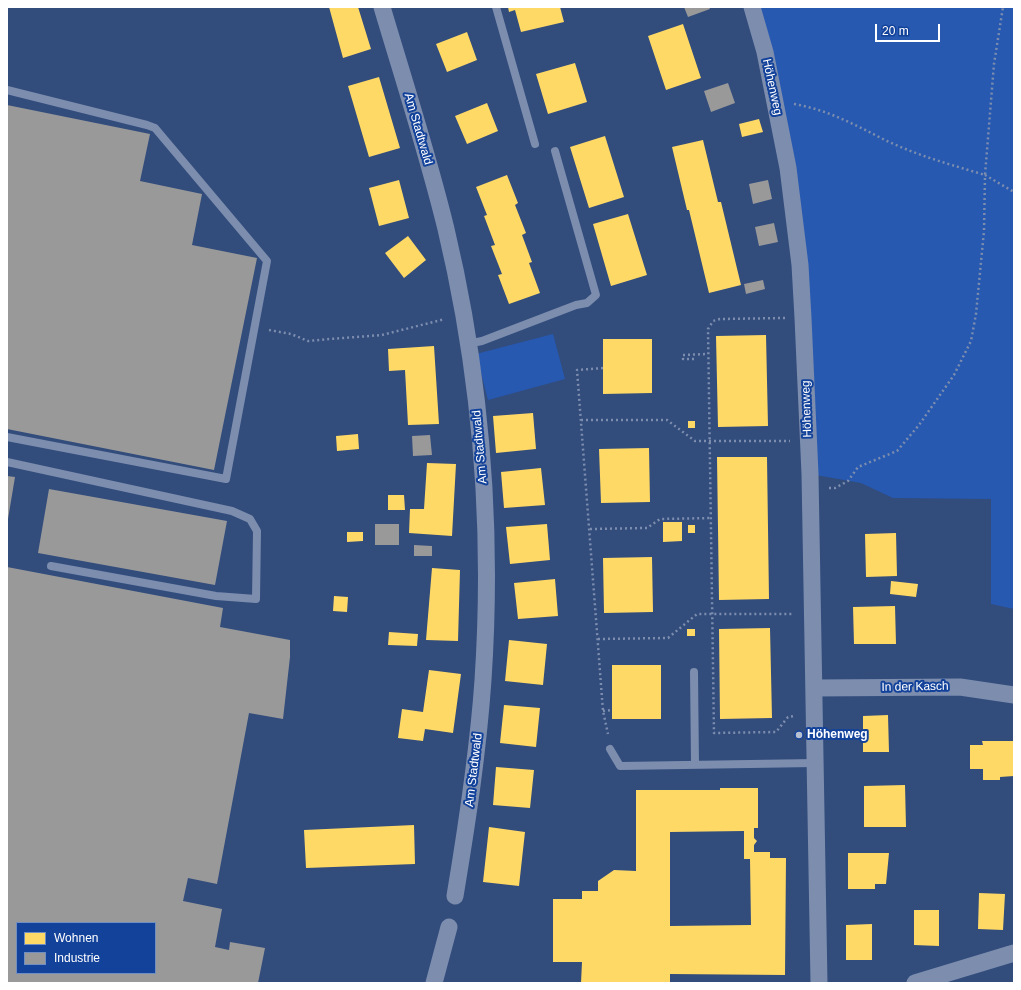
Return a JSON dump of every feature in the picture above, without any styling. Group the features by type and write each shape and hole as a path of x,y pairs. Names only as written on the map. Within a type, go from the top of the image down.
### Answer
{"street":[{"name":"Am Stadtwald","path":"382,7 446,230 463,315 479,430 485,510 483,679 468,818 455,896"},
{"name":"Höhenweg","path":"752,7 765,52 788,168 800,265 810,491 811,614 815,688 819,983"},
{"name":"In der Kasch","path":"815,688 960,687 1014,695"},
{"path":"434,983 449,927"},
{"path":"918,983 1014,953"}],"lane":[{"path":"496,7 535,144"},
{"path":"7,90 147,124 159,131 267,261 253,327 226,479 7,437"},
{"path":"467,344 482,341 576,304 587,303 596,295 555,151"},
{"path":"7,462 232,511 250,519 257,530 256,599 216,596 51,566"},
{"path":"694,672 695,764"},
{"path":"610,749 620,766 815,763"}],"path":[{"path":"810,491 835,488 848,481 858,467 897,451 919,425 954,375 971,341 976,314 984,231 985,175 994,64 1003,7"},
{"path":"775,101 803,106 832,114 929,159 985,175 1014,192"},
{"path":"253,327 291,334 308,341 382,335 463,315"},
{"path":"803,318 715,320 708,329 714,732 776,732 790,716 815,716"},
{"path":"694,359 683,359 683,355 708,354"},
{"path":"603,368 577,370 604,711 610,749"},
{"path":"581,420 667,420 696,441 808,441"},
{"path":"590,529 647,528 660,519 712,518"},
{"path":"598,639 668,638 697,614 811,614"},
{"path":"604,711 612,710"}],"shaded area":[{"path":"752,7 1014,7 1014,609 991,604 991,499 893,498 861,483 810,474 800,265"},
{"path":"553,334 565,379 488,400 476,354"}],"building: Wohnen":[{"path":"329,7 358,7 371,49 343,58"},
{"path":"508,7 560,7 564,22 521,32 515,10 509,12"},
{"path":"683,24 701,78 666,90 648,36"},
{"path":"467,32 477,60 447,72 436,44"},
{"path":"575,63 587,102 548,114 536,74"},
{"path":"379,77 400,148 369,157 348,86"},
{"path":"487,103 498,131 467,144 455,116"},
{"path":"759,119 763,132 742,137 739,124"},
{"path":"605,136 624,197 589,208 570,147"},
{"path":"703,140 718,202 721,202 741,285 709,293 672,147"},
{"path":"507,175 518,203 515,205 526,233 522,235 532,262 529,263 540,293 509,304 498,275 502,274 491,246 495,245 484,216 487,215 476,187"},
{"path":"399,180 409,218 379,226 369,188"},
{"path":"628,214 647,275 611,286 593,224"},
{"path":"408,236 426,260 404,278 385,253"},
{"path":"766,335 768,426 718,427 716,336"},
{"path":"603,339 652,339 652,393 603,394"},
{"path":"434,346 439,424 408,425 405,370 389,371 388,349"},
{"path":"533,413 536,449 496,453 493,416"},
{"path":"688,421 695,421 695,428 688,428"},
{"path":"358,434 359,449 337,451 336,436"},
{"path":"649,448 650,502 601,503 599,449"},
{"path":"717,457 767,457 769,599 719,600"},
{"path":"427,463 456,464 452,536 409,533 410,509 424,509"},
{"path":"541,468 545,505 504,508 501,472"},
{"path":"388,495 404,495 405,510 388,510"},
{"path":"663,522 682,522 682,541 663,542"},
{"path":"547,524 550,560 510,564 506,527"},
{"path":"688,525 695,525 695,533 688,533"},
{"path":"347,532 363,532 363,541 347,542"},
{"path":"896,533 897,576 866,577 865,534"},
{"path":"652,557 653,612 604,613 603,558"},
{"path":"432,568 460,570 458,641 426,640"},
{"path":"555,579 558,616 518,619 514,583"},
{"path":"891,581 918,584 916,597 890,594"},
{"path":"334,596 348,597 347,612 333,611"},
{"path":"895,606 896,644 854,644 853,607"},
{"path":"770,628 772,718 720,719 719,629"},
{"path":"687,629 695,629 695,636 687,636"},
{"path":"389,632 418,634 417,646 388,645"},
{"path":"509,640 547,644 543,685 505,681"},
{"path":"612,665 661,665 661,719 612,719"},
{"path":"429,670 461,674 453,733 425,729 423,741 398,738 402,709 423,712"},
{"path":"504,705 540,708 536,747 500,743"},
{"path":"888,715 889,752 863,752 863,716"},
{"path":"982,741 1014,741 1014,776 1000,777 1000,780 983,780 983,769 970,769 970,745 983,745"},
{"path":"496,767 534,770 530,808 493,805"},
{"path":"905,785 906,827 864,827 864,786"},
{"path":"720,788 758,788 758,828 754,828 754,838 757,841 754,845 754,852 770,852 770,858 786,858 785,975 670,974 670,983 581,983 582,962 553,962 553,899 582,899 582,891 598,891 598,881 614,870 636,871 636,790 720,790","holes":["744,831 744,859 750,859 751,925 670,926 670,832"]},
{"path":"414,825 415,864 306,868 304,830"},
{"path":"489,827 525,832 519,886 483,882"},
{"path":"848,853 889,853 886,884 875,884 875,889 848,889"},
{"path":"979,893 1005,894 1003,930 978,929"},
{"path":"914,910 939,910 939,946 914,945"},
{"path":"872,924 872,960 846,960 846,925"}],"building: Industrie":[{"path":"684,7 709,7 710,9 688,17"},
{"path":"728,83 735,103 711,112 704,91"},
{"path":"7,105 150,134 140,181 202,194 192,245 257,258 214,470 7,429"},
{"path":"768,180 772,199 753,204 749,184"},
{"path":"774,223 778,242 759,246 755,227"},
{"path":"763,280 765,289 746,294 744,284"},
{"path":"430,435 432,455 413,456 412,436"},
{"path":"7,476 15,477 8,519 7,519"},
{"path":"49,489 227,521 215,585 38,553"},
{"path":"375,524 399,524 399,545 375,545"},
{"path":"414,545 432,546 432,556 414,556"},
{"path":"7,567 223,608 220,627 290,640 290,657 283,719 249,713 217,884 188,878 183,901 222,909 215,947 229,950 230,942 265,948 258,983 7,983"}],"place":[{"name":"Höhenweg","path":"799,735"}]}
